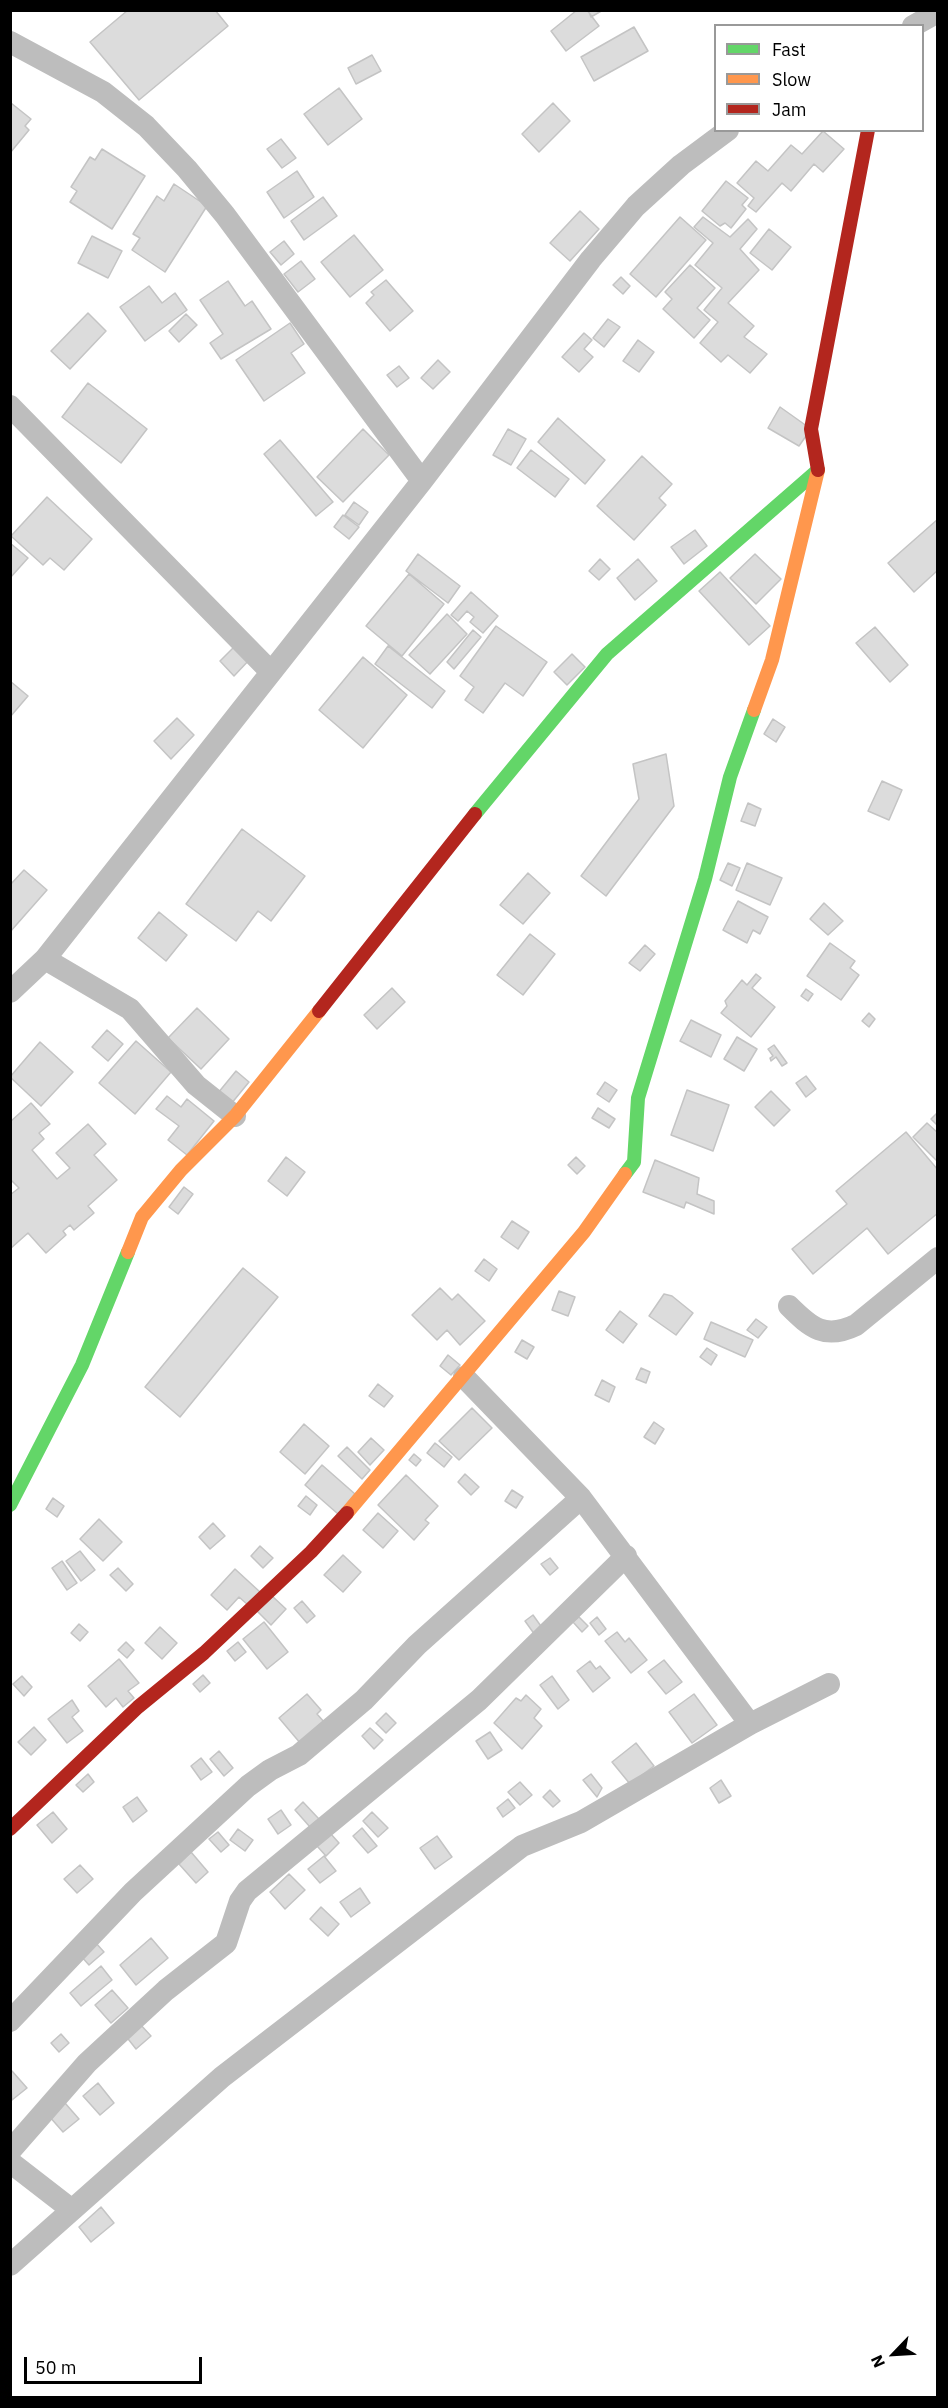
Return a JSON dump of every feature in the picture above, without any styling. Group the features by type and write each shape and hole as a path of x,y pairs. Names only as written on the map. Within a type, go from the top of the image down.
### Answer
{"street":[{"path":"917,24 938,12"},
{"path":"10,42 103,92 146,126 187,169 225,215 422,482"},
{"path":"11,990 45,958 422,482 591,259 636,206 681,165 725,132"},
{"path":"10,1829 138,1707 204,1653 311,1552 374,1484 408,1437 464,1377 522,1303 584,1232 634,1162 638,1098 705,879 730,777 772,660 818,470 810,429 868,132"},
{"path":"10,406 271,672"},
{"path":"10,1505 82,1365 142,1216 181,1170 235,1116 522,756 607,654 818,470"},
{"path":"45,958 130,1009 196,1085 235,1116"},
{"path":"789,1306 813,1328 842,1332 856,1325 938,1258"},
{"path":"464,1377 581,1498 750,1724"},
{"path":"10,2021 133,1892 248,1786 270,1770 299,1755 364,1700 417,1645 581,1498"},
{"path":"10,2151 87,2063 166,1990 226,1943 240,1901 247,1892 479,1700 626,1556"},
{"path":"10,2265 222,2077 522,1846 581,1822 750,1724 829,1684"},
{"path":"10,2162 72,2210"}],"building":[{"path":"128,10 215,10 228,26 139,100 90,42"},
{"path":"577,10 587,10 599,26 566,51 551,31"},
{"path":"588,10 603,10 591,17"},
{"path":"634,27 648,51 594,81 581,57"},
{"path":"372,55 381,71 356,84 348,68"},
{"path":"339,88 362,119 328,145 304,114"},
{"path":"11,103 31,119 25,126 29,130 10,153"},
{"path":"553,103 570,121 539,152 522,134"},
{"path":"822,132 844,149 823,172 814,164 791,191 782,183 756,212 748,206 754,198 737,183 756,161 768,171 791,145 802,154"},
{"path":"281,139 296,158 282,168 267,149"},
{"path":"102,149 145,176 112,229 70,202 77,191 71,187 90,157 95,160"},
{"path":"297,171 314,197 284,218 267,192"},
{"path":"726,181 748,198 742,205 746,209 731,228 725,223 720,226 702,211"},
{"path":"174,184 207,206 165,272 132,250 140,238 133,234 157,196 164,201"},
{"path":"323,197 337,216 304,240 291,221"},
{"path":"580,211 599,229 570,261 550,243"},
{"path":"680,217 706,240 656,297 630,274"},
{"path":"703,217 730,237 748,219 757,229 740,249 759,270 728,303 754,326 744,337 767,354 750,373 728,355 721,362 700,343 718,322 704,310 722,288 695,265 713,243 694,227"},
{"path":"769,229 791,247 772,270 750,253"},
{"path":"354,235 383,270 350,297 321,262"},
{"path":"92,236 122,251 108,278 78,263"},
{"path":"284,241 294,254 281,265 270,252"},
{"path":"301,261 315,279 298,292 284,274"},
{"path":"690,265 715,288 697,308 710,320 694,338 663,309 672,299 665,292"},
{"path":"621,277 630,286 623,294 613,285"},
{"path":"386,280 413,311 390,331 366,303 374,295 371,292"},
{"path":"228,281 245,306 252,301 271,329 221,359 210,343 223,334 200,300"},
{"path":"149,286 162,303 175,293 187,310 145,341 120,307"},
{"path":"88,313 106,331 70,369 51,351"},
{"path":"186,314 197,325 179,342 169,331"},
{"path":"608,319 620,327 604,347 593,338"},
{"path":"290,323 304,344 291,353 305,373 264,401 236,360"},
{"path":"584,333 592,340 584,349 593,357 579,372 562,357"},
{"path":"638,340 654,352 639,372 623,361"},
{"path":"438,360 450,372 433,389 421,378"},
{"path":"399,366 409,378 397,387 387,375"},
{"path":"88,383 147,429 121,463 62,417"},
{"path":"780,407 811,429 799,446 768,428"},
{"path":"558,418 605,460 585,484 538,442"},
{"path":"363,429 389,455 343,502 317,477"},
{"path":"508,429 526,439 511,465 493,455"},
{"path":"280,440 333,502 316,516 264,454"},
{"path":"531,450 569,479 555,497 517,468"},
{"path":"642,456 672,484 659,498 666,505 634,540 597,506"},
{"path":"47,497 92,539 64,570 50,558 43,565 11,536"},
{"path":"354,502 368,512 359,525 345,515"},
{"path":"343,515 359,527 349,539 334,527"},
{"path":"938,519 938,570 914,592 888,563"},
{"path":"695,530 707,546 684,564 671,547"},
{"path":"10,543 28,558 10,578"},
{"path":"418,554 460,586 448,603 406,571"},
{"path":"755,554 781,579 756,604 730,578"},
{"path":"600,559 610,569 599,580 589,571"},
{"path":"638,559 657,581 635,600 617,578"},
{"path":"720,572 770,626 749,645 699,591"},
{"path":"409,574 444,604 402,656 366,626"},
{"path":"471,592 498,616 483,633 470,622 474,617 467,611 458,621 451,615"},
{"path":"447,614 467,634 430,674 409,655"},
{"path":"496,626 547,662 523,696 505,683 483,713 465,700 474,687 460,676"},
{"path":"875,627 908,665 890,682 856,643"},
{"path":"473,630 481,637 454,669 447,662"},
{"path":"238,643 252,657 234,676 220,661"},
{"path":"388,646 445,691 432,708 375,664"},
{"path":"572,654 585,667 567,685 554,672"},
{"path":"363,657 407,695 363,748 319,710"},
{"path":"10,681 28,696 10,717"},
{"path":"177,718 194,735 171,759 154,741"},
{"path":"773,719 785,727 776,742 764,734"},
{"path":"666,754 674,806 606,896 581,876 639,799 633,764"},
{"path":"882,781 902,790 889,820 868,811"},
{"path":"748,803 761,809 755,826 741,821"},
{"path":"242,829 305,876 271,921 258,911 236,941 186,904"},
{"path":"728,863 740,868 732,886 720,880"},
{"path":"747,863 782,878 770,905 736,890"},
{"path":"24,870 47,890 10,932 10,885"},
{"path":"528,873 550,893 523,924 500,905"},
{"path":"738,901 768,917 760,934 753,930 747,943 723,930"},
{"path":"824,903 843,921 828,935 810,919"},
{"path":"159,912 187,935 166,961 138,938"},
{"path":"530,934 555,954 523,995 497,975"},
{"path":"830,943 855,961 850,968 859,975 841,1000 807,976"},
{"path":"645,945 655,954 640,971 629,963"},
{"path":"756,974 761,978 752,988 775,1007 751,1037 721,1013 727,1006 725,1001 742,980 747,985"},
{"path":"392,988 405,1002 377,1029 364,1015"},
{"path":"806,989 813,994 808,1001 801,996"},
{"path":"197,1008 229,1039 201,1069 168,1038"},
{"path":"869,1013 875,1019 869,1027 862,1021"},
{"path":"691,1020 721,1035 711,1057 680,1041"},
{"path":"107,1030 123,1044 108,1061 92,1047"},
{"path":"737,1037 757,1049 744,1071 724,1059"},
{"path":"136,1041 171,1072 135,1114 99,1083"},
{"path":"40,1042 73,1072 41,1106 10,1077"},
{"path":"774,1045 787,1063 782,1066 776,1057 771,1061 770,1058 773,1056 768,1049"},
{"path":"236,1071 249,1082 231,1104 218,1093"},
{"path":"806,1076 816,1089 806,1097 796,1083"},
{"path":"605,1082 617,1090 609,1102 597,1094"},
{"path":"687,1090 729,1105 713,1151 671,1135"},
{"path":"771,1091 790,1110 774,1126 755,1107"},
{"path":"167,1096 181,1107 187,1099 214,1121 187,1155 168,1140 179,1126 156,1109"},
{"path":"31,1103 50,1124 39,1133 44,1139 32,1150 57,1179 70,1168 56,1153 88,1124 106,1144 94,1155 117,1180 88,1206 94,1213 74,1230 70,1225 63,1231 66,1235 46,1253 28,1233 10,1249 10,1195 19,1188 10,1179 10,1122"},
{"path":"598,1108 615,1119 609,1128 592,1118"},
{"path":"938,1112 938,1126 931,1119"},
{"path":"927,1123 938,1133 938,1162 913,1137"},
{"path":"906,1132 938,1170 938,1213 888,1254 867,1228 813,1274 792,1249 847,1204 836,1191"},
{"path":"286,1157 305,1172 287,1196 268,1181"},
{"path":"576,1157 585,1166 577,1174 568,1165"},
{"path":"655,1160 699,1178 697,1194 714,1201 714,1214 686,1202 684,1208 643,1192"},
{"path":"184,1187 193,1194 178,1214 169,1207"},
{"path":"512,1221 529,1232 518,1249 501,1237"},
{"path":"484,1259 497,1269 489,1281 475,1271"},
{"path":"243,1268 278,1297 180,1417 145,1387"},
{"path":"440,1288 452,1300 458,1294 485,1321 460,1345 447,1330 437,1340 412,1315"},
{"path":"559,1291 575,1297 568,1316 552,1310"},
{"path":"664,1294 672,1296 693,1313 676,1335 649,1316"},
{"path":"620,1311 637,1324 623,1343 606,1330"},
{"path":"756,1319 767,1327 758,1338 747,1330"},
{"path":"711,1322 753,1340 745,1357 704,1339"},
{"path":"522,1340 534,1347 527,1359 515,1352"},
{"path":"707,1348 717,1355 711,1365 700,1357"},
{"path":"448,1355 460,1365 451,1375 440,1366"},
{"path":"641,1368 650,1372 646,1383 636,1379"},
{"path":"602,1380 615,1387 609,1402 595,1395"},
{"path":"378,1384 393,1396 384,1407 369,1396"},
{"path":"472,1408 492,1428 459,1460 439,1441"},
{"path":"654,1422 664,1429 655,1444 644,1437"},
{"path":"304,1424 329,1446 305,1474 280,1452"},
{"path":"371,1438 384,1450 370,1465 358,1452"},
{"path":"435,1443 452,1457 444,1467 427,1453"},
{"path":"347,1447 370,1470 362,1479 338,1456"},
{"path":"414,1454 421,1460 416,1466 409,1460"},
{"path":"322,1465 355,1494 338,1514 305,1485"},
{"path":"465,1474 479,1487 471,1495 458,1482"},
{"path":"406,1475 438,1506 425,1520 429,1523 414,1540 378,1505"},
{"path":"512,1490 523,1497 516,1508 505,1501"},
{"path":"306,1496 317,1505 310,1515 298,1506"},
{"path":"53,1498 64,1506 57,1517 46,1509"},
{"path":"378,1513 398,1531 383,1548 363,1530"},
{"path":"99,1519 122,1542 103,1561 80,1539"},
{"path":"213,1523 225,1536 210,1549 199,1537"},
{"path":"260,1546 273,1558 263,1568 251,1556"},
{"path":"80,1551 95,1570 81,1581 66,1561"},
{"path":"343,1555 361,1572 343,1592 324,1575"},
{"path":"550,1558 558,1568 550,1575 541,1564"},
{"path":"62,1561 77,1583 67,1590 52,1568"},
{"path":"118,1568 133,1584 126,1591 110,1575"},
{"path":"235,1569 260,1592 248,1605 239,1597 227,1610 211,1595"},
{"path":"271,1595 286,1609 271,1625 256,1610"},
{"path":"302,1601 315,1616 307,1623 294,1608"},
{"path":"533,1615 543,1629 535,1635 525,1621"},
{"path":"579,1617 588,1626 582,1632 573,1622"},
{"path":"597,1617 606,1629 599,1635 590,1623"},
{"path":"264,1622 288,1652 267,1669 243,1639"},
{"path":"79,1624 88,1632 80,1641 71,1633"},
{"path":"160,1627 177,1643 162,1659 145,1643"},
{"path":"617,1632 625,1642 629,1638 647,1660 631,1673 605,1641"},
{"path":"126,1642 134,1650 127,1658 118,1650"},
{"path":"238,1642 246,1652 235,1661 227,1651"},
{"path":"119,1659 139,1683 128,1691 134,1698 123,1707 116,1698 106,1707 88,1686"},
{"path":"664,1660 682,1682 666,1694 648,1672"},
{"path":"590,1661 596,1669 600,1666 610,1678 593,1692 577,1671"},
{"path":"203,1675 210,1683 200,1692 193,1684"},
{"path":"22,1676 32,1687 24,1696 13,1684"},
{"path":"552,1676 569,1700 558,1709 540,1685"},
{"path":"307,1694 321,1710 317,1714 325,1723 301,1744 279,1718"},
{"path":"694,1694 717,1725 692,1743 669,1712"},
{"path":"526,1695 541,1709 534,1718 542,1726 522,1749 494,1723 516,1698 521,1701"},
{"path":"72,1700 79,1711 72,1717 83,1731 67,1743 48,1719"},
{"path":"386,1713 396,1723 386,1733 376,1723"},
{"path":"34,1727 46,1740 31,1755 18,1742"},
{"path":"370,1728 383,1740 374,1749 362,1736"},
{"path":"490,1732 502,1750 488,1759 476,1741"},
{"path":"636,1743 654,1766 630,1784 612,1762"},
{"path":"219,1751 233,1768 224,1776 210,1759"},
{"path":"201,1758 212,1772 201,1780 191,1766"},
{"path":"88,1774 94,1782 83,1792 76,1785"},
{"path":"591,1774 602,1788 597,1797 583,1780"},
{"path":"721,1780 731,1796 719,1803 710,1788"},
{"path":"520,1782 532,1795 520,1805 508,1792"},
{"path":"550,1790 560,1801 553,1807 543,1797"},
{"path":"137,1797 147,1811 133,1822 123,1807"},
{"path":"508,1799 515,1808 503,1817 497,1808"},
{"path":"303,1802 319,1819 310,1827 295,1810"},
{"path":"281,1810 291,1825 278,1834 268,1819"},
{"path":"53,1812 67,1829 52,1843 37,1825"},
{"path":"372,1812 388,1828 378,1837 363,1821"},
{"path":"362,1828 377,1846 368,1853 353,1836"},
{"path":"238,1829 253,1840 245,1851 230,1840"},
{"path":"218,1832 229,1845 221,1852 209,1839"},
{"path":"330,1833 339,1843 326,1856 317,1846"},
{"path":"437,1836 452,1857 435,1869 420,1848"},
{"path":"191,1852 208,1872 196,1883 179,1864"},
{"path":"324,1856 336,1871 320,1883 308,1869"},
{"path":"80,1865 93,1879 77,1893 64,1879"},
{"path":"289,1874 305,1890 285,1909 270,1892"},
{"path":"360,1888 370,1903 351,1917 340,1902"},
{"path":"321,1907 339,1924 328,1936 310,1919"},
{"path":"151,1938 168,1958 136,1985 120,1965"},
{"path":"95,1942 104,1952 89,1965 80,1955"},
{"path":"101,1966 112,1980 81,2006 70,1993"},
{"path":"112,1990 128,2008 111,2023 95,2005"},
{"path":"139,2023 151,2036 136,2049 125,2035"},
{"path":"61,2034 69,2043 59,2052 51,2043"},
{"path":"12,2071 27,2088 12,2100 10,2072"},
{"path":"98,2083 114,2103 100,2115 83,2096"},
{"path":"65,2103 79,2119 63,2132 49,2116"},
{"path":"101,2207 114,2223 91,2242 79,2227"}],"traffic: fast":[{"path":"475,814 607,654 818,470"},
{"path":"625,1174 634,1162 638,1098 705,879 730,777 754,710"},
{"path":"10,1505 82,1365 128,1252"}],"traffic: slow":[{"path":"754,710 772,660 818,470"},
{"path":"128,1252 142,1217 181,1170 235,1116 319,1011"},
{"path":"347,1513 584,1232 625,1174"}],"traffic: jam":[{"path":"818,470 811,429 868,132"},
{"path":"319,1011 475,814"},
{"path":"10,1829 138,1707 204,1653 311,1552 347,1513"}]}
